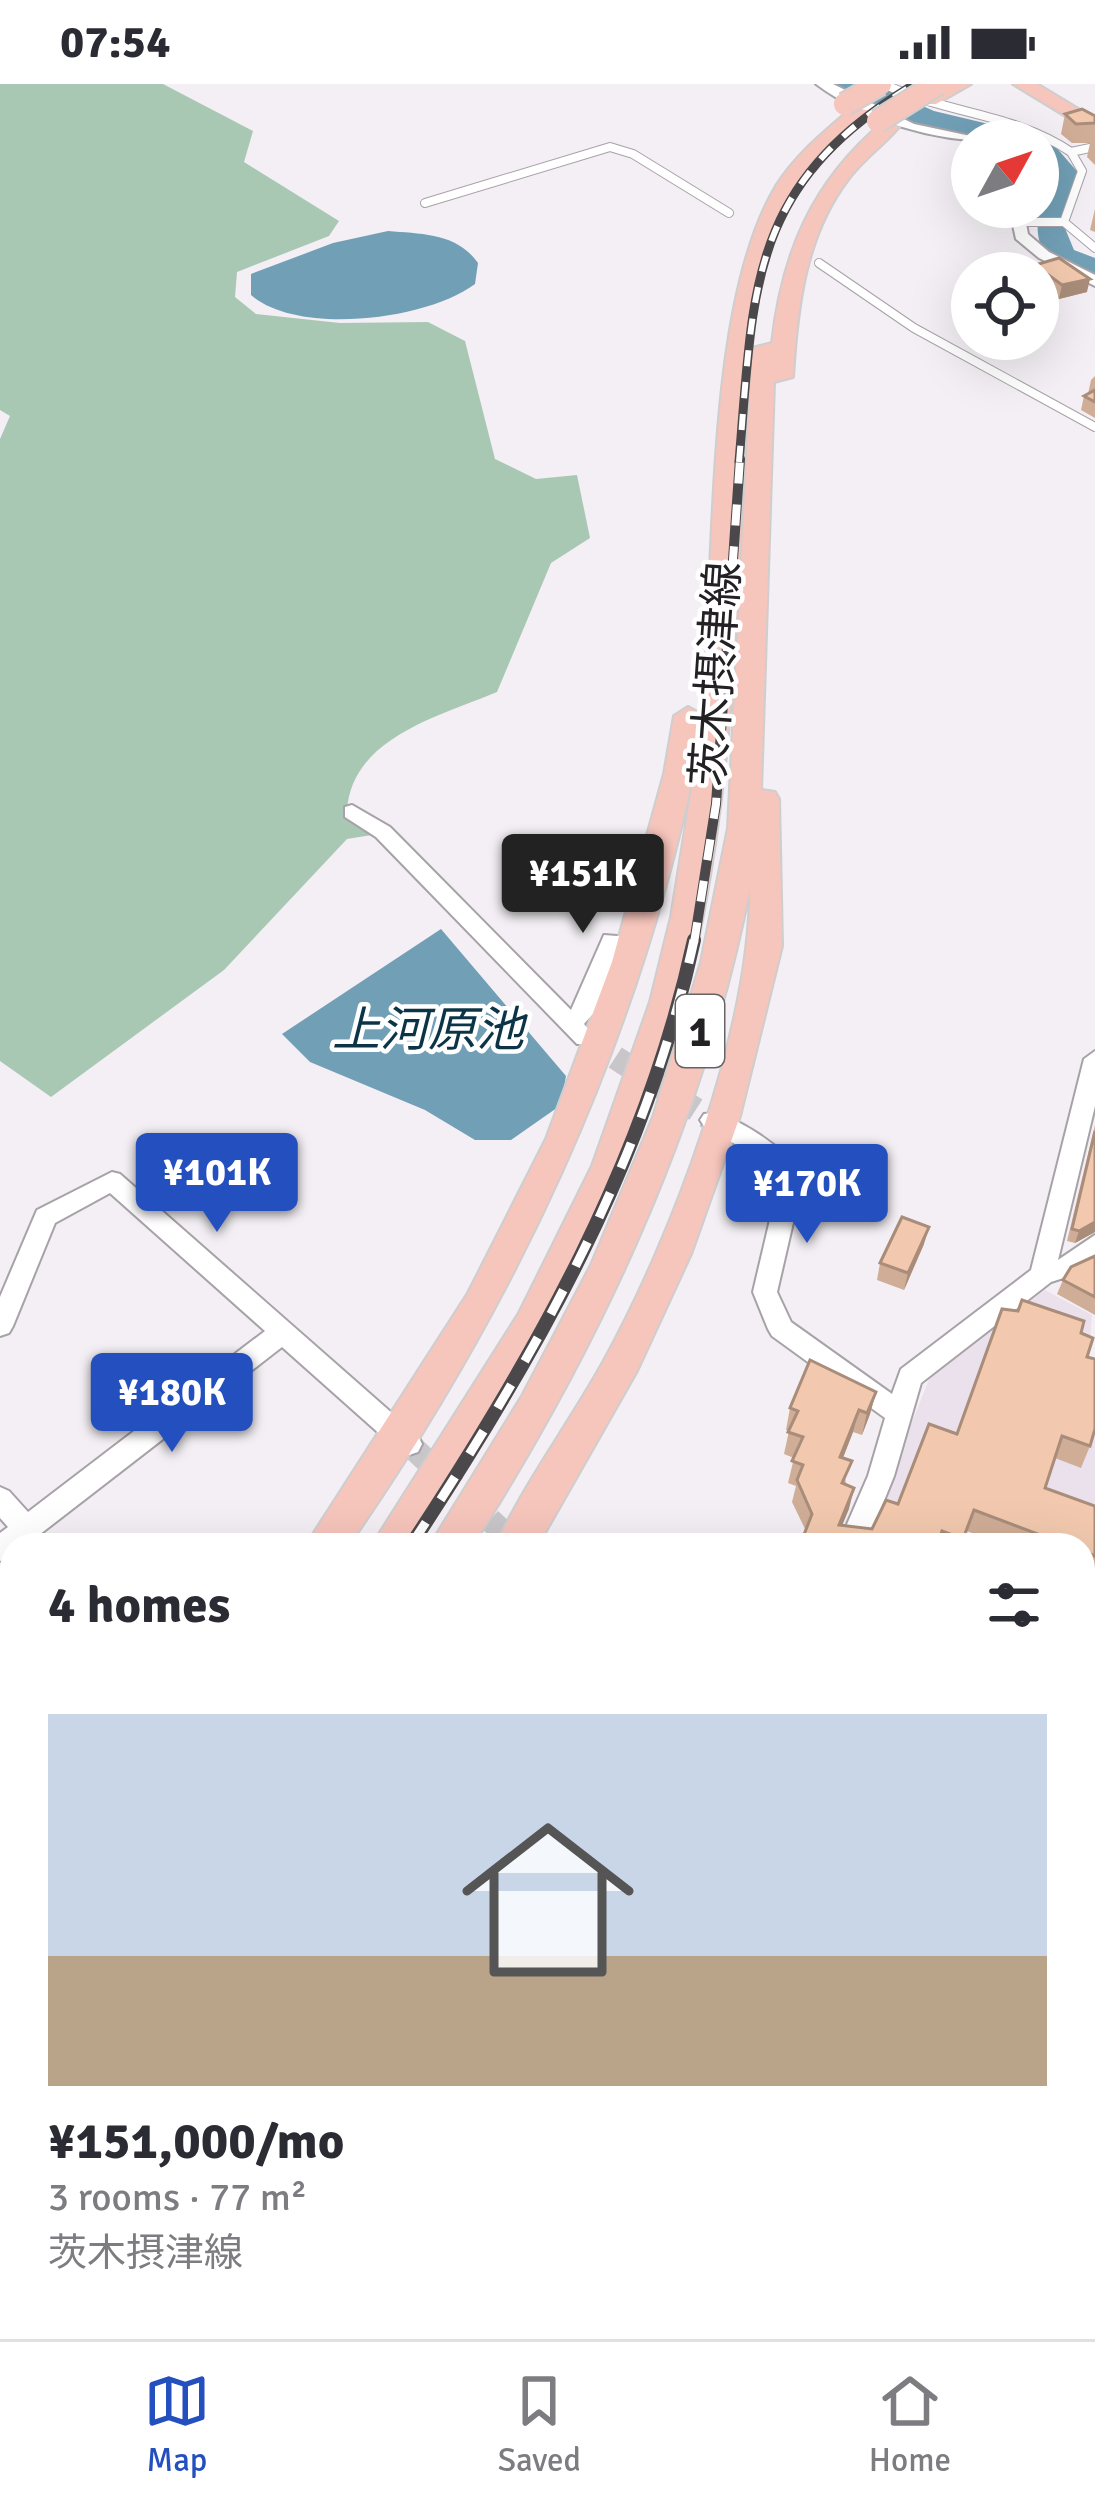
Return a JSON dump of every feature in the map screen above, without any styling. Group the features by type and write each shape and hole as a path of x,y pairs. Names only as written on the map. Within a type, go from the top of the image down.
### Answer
{"main road":[{"path":"868,116 882,84"},
{"name":"茨木摂津線","path":"400,1533 493,1393 538,1310 625,1126 664,1012 687,920 704,813 741,331 759,250 786,188 814,150 868,116 904,84"},
{"path":"741,331 736,227 747,222 772,179 868,116 962,84"},
{"path":"1023,84 1088,123"},
{"name":"茨木摂津線","path":"458,1533 520,1434 610,1267 663,1144 700,1030 743,828 765,328 776,272 815,182 868,116"},
{"name":"1","path":"511,1533 618,1371 673,1254 762,969 760,896 781,532 775,494 784,325 796,254 820,202 857,154 868,116"},
{"name":"1","path":"335,1533 406,1442 549,1180 613,1016 638,930 665,878 685,757 736,227"},
{"name":"1","path":"758,529 778,432"},
{"name":"1","path":"520,1434 593,1348 657,1218 700,1115 760,896"},
{"name":"1","path":"538,1310 560,1225 630,1040 661,932 658,920 638,930"},
{"path":"487,1489 502,1533"}],"street":[{"path":"824,84 910,127 951,134"},
{"path":"1019,228 1043,256 1095,281"},
{"path":"352,812 383,832 578,1031 612,940 638,930"},
{"path":"1042,1275 1095,1059"},
{"path":"716,1123 779,1159 792,1175 766,1292 781,1329 897,1412"},
{"path":"0,1326 46,1217 112,1181 406,1442"},
{"path":"857,1533 881,1476 910,1377 1042,1275 1076,1264 1095,1245"},
{"path":"21,1533 281,1333"},
{"path":"0,1498 26,1529"}],"lane":[{"path":"882,84 936,109 984,120"},
{"path":"1059,145 1071,152 1082,171 1064,222"},
{"path":"425,203 610,147 633,154 736,227"},
{"path":"1071,152 1095,147"},
{"path":"1059,221 1095,248"},
{"path":"819,262 914,328 1095,427"}],"shaded area":[{"path":"1045,1290 1092,1315 1085,1402 1095,1419 1095,1533 867,1533 931,1375"}],"green space":[{"path":"0,84 163,84 253,131 244,162 339,221 329,236 237,272 235,297 256,314 340,323 428,322 465,341 495,459 536,479 577,475 590,538 551,563 497,692 402,733 364,765 352,787 347,812 378,834 347,839 224,970 51,1097 0,1061 0,439 10,416 0,410"}],"water":[{"path":"388,231 438,237 460,246 478,263 475,284 426,307 363,318 299,316 251,295 251,274 333,243"},
{"name":"上河原池","path":"441,929 566,1076 561,1105 511,1140 475,1140 425,1110 310,1062 282,1034"}],"building":[{"path":"1082,109 1095,116 1095,123 1076,124 1065,114"},
{"path":"1059,258 1090,279 1062,285"},
{"path":"1095,1131 1095,1222 1079,1231 1072,1229"},
{"path":"902,1217 929,1227 908,1273 880,1263"},
{"path":"1095,1256 1095,1297 1063,1280 1071,1267"},
{"path":"1022,1300 1084,1321 1081,1333 1093,1338 1087,1357 1095,1359 1095,1429 1090,1446 1062,1436 1045,1488 1095,1506 1095,1533 1035,1533 974,1510 965,1533 805,1533 812,1514 797,1480 803,1465 792,1461 803,1437 788,1432 798,1411 790,1408 810,1360 876,1392 867,1413 859,1410 840,1457 852,1461 842,1483 854,1488 839,1525 872,1529 886,1500 898,1504 929,1424 957,1434 1002,1309 1018,1311"}],"waterway":[{"path":"850,84 925,118 951,124"},
{"path":"1059,168 1066,176 1059,197"},
{"path":"1050,228 1060,256 1095,269"}],"tunnel":[{"path":"585,1038 712,1120"},
{"path":"411,1446 504,1533"}],"railway":[{"path":"739,462 757,291 770,244 790,201 819,161 860,122 915,84"},
{"path":"694,943 716,804 740,459"},
{"path":"419,1533 501,1402 581,1255 647,1102 694,940"}]}
